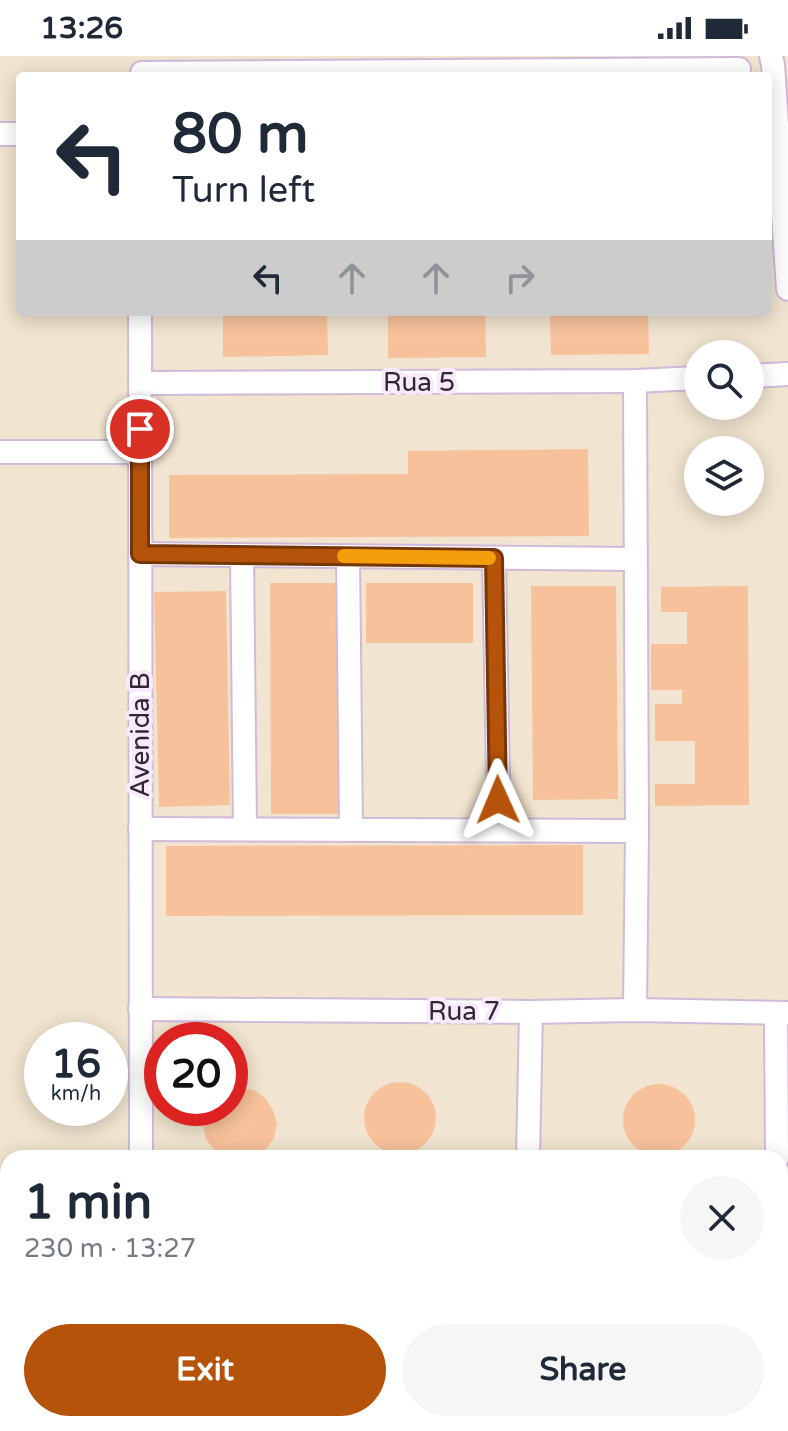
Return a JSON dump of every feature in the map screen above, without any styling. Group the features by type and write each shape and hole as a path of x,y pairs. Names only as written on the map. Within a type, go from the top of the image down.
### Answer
{"lane":[{"path":"771,56 788,289"},
{"path":"142,68 739,69"},
{"name":"Avenida B","path":"140,316 141,1150"},
{"path":"764,375 788,374"},
{"name":"Rua 5","path":"140,383 684,379"},
{"path":"635,381 635,1010"},
{"path":"0,452 140,452"},
{"path":"140,554 635,559"},
{"path":"242,555 245,829"},
{"path":"348,556 351,830"},
{"path":"494,558 499,830"},
{"path":"140,829 637,831"},
{"name":"Rua 7","path":"140,1009 635,1010 782,1014"},
{"path":"528,1150 531,1012"},
{"path":"777,1150 782,1014"}],"shaded area":[{"path":"0,56 788,56 788,1150 0,1150"}],"building":[{"path":"223,316 327,316 328,355 223,357"},
{"path":"388,316 485,316 486,357 388,358"},
{"path":"550,316 648,316 649,354 551,355"},
{"path":"588,449 589,536 169,538 169,475 408,474 408,451"},
{"path":"270,583 340,583 340,814 271,814"},
{"path":"366,583 473,583 473,643 366,643"},
{"path":"531,586 616,586 618,799 533,800"},
{"path":"748,586 749,805 655,806 655,784 695,784 695,741 655,741 655,704 682,704 682,690 651,690 651,644 687,644 687,612 661,612 661,587"},
{"path":"226,591 230,805 159,807 154,592"},
{"path":"583,845 583,915 166,916 166,846"},
{"path":"393,1083 407,1083 420,1088 430,1098 435,1111 433,1132 416,1150 384,1150 370,1138 365,1125 365,1111 370,1098 380,1088"},
{"path":"652,1085 666,1085 679,1090 689,1100 694,1113 692,1134 679,1150 639,1150 629,1140 624,1127 624,1113 629,1100 639,1090"},
{"path":"248,1089 265,1098 273,1110 277,1124 274,1138 265,1150 214,1150 206,1139 203,1126 248,1126"}],"slow traffic":[{"path":"344,556 489,558"}],"route":[{"path":"140,429 140,554 494,558 498,800"}]}
